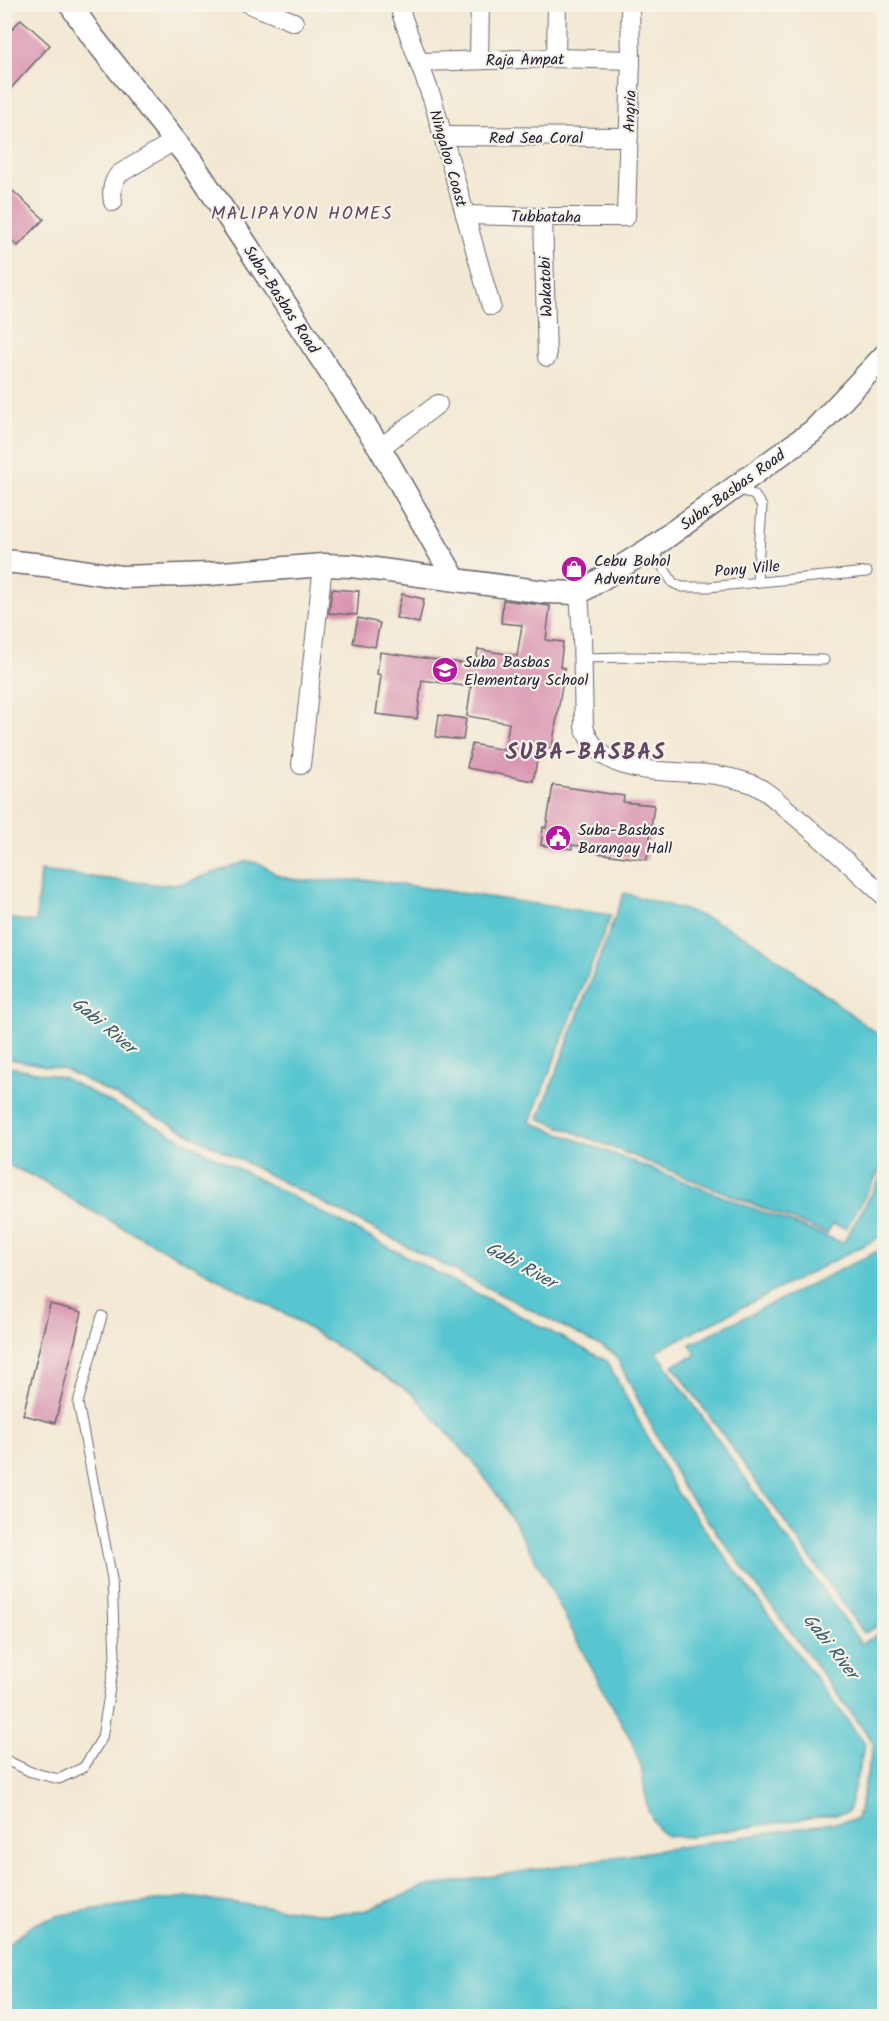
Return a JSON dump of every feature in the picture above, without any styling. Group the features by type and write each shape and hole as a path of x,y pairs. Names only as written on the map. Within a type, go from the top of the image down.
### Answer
{"street":[{"name":"Suba-Basbas Road","path":"70,4 92,36 191,161 380,448 454,579"},
{"path":"249,4 294,21"},
{"path":"479,60 480,4"},
{"path":"556,58 557,4"},
{"name":"Angria","path":"626,217 631,60 630,4"},
{"name":"Ningaloo Coast","path":"402,9 443,136 491,306"},
{"name":"Raja Ampat","path":"420,62 556,58 631,60"},
{"name":"Red Sea Coral","path":"443,136 629,137"},
{"path":"112,202 111,193 114,180 119,174 174,141"},
{"name":"Tubbataha","path":"465,215 626,217"},
{"name":"Wakatobi","path":"543,217 547,357"},
{"name":"Suba-Basbas Road","path":"579,593 651,548 813,431 885,356"},
{"path":"380,448 438,404"},
{"path":"4,561 122,577 210,574 323,565 352,566 545,592 579,593 584,727 586,735 603,756 616,763 655,771 708,774 757,785 813,830 885,896"},
{"path":"301,765 323,565"}],"lane":[{"path":"735,488 754,495 762,506 757,582"},
{"name":"Pony Ville","path":"651,548 673,583 682,587 867,572"},
{"path":"582,658 824,660"},
{"path":"4,1760 31,1772 59,1779 84,1767 102,1738 115,1657 112,1579 78,1403 102,1316"}],"water":[{"name":"Gabi River","path":"248,861 261,864 277,875 290,879 370,880 611,915 530,1122 843,1243 884,1172 884,1235 656,1351 861,1644 884,1631 884,2016 5,2016 5,1947 32,1925 61,1915 187,1897 324,1914 349,1913 367,1910 424,1887 857,1819 874,1743 684,1489 614,1353 66,1070 5,1058 5,918 36,922 40,871 161,885 184,883"},
{"path":"624,893 692,912 755,942 884,1039 884,1163 846,1228 832,1224 827,1234 539,1118"},
{"path":"5,1066 62,1077 607,1361 676,1491 865,1744 848,1812 684,1837 668,1836 659,1831 648,1811 641,1766 631,1740 539,1566 500,1499 476,1465 413,1394 292,1318 79,1204 40,1179 5,1164"},
{"path":"884,1248 884,1623 864,1633 673,1365 696,1355 690,1344"}],"building":[{"path":"21,19 50,45 4,96 4,38"},
{"path":"4,183 44,219 18,246 4,234"},
{"path":"332,589 359,591 357,615 329,613"},
{"path":"402,594 424,599 419,623 396,618"},
{"path":"503,600 550,606 546,640 563,642 560,667 565,668 552,748 540,746 533,781 467,768 472,744 505,750 509,723 467,716 471,687 422,680 417,719 376,714 381,675 377,674 380,652 475,665 478,649 517,656 522,625 501,623"},
{"path":"358,618 380,623 375,647 353,643"},
{"path":"439,715 466,719 463,740 436,737"},
{"path":"553,785 624,796 623,802 654,805 647,860 597,853 597,848 572,845 572,849 541,845"},
{"path":"50,1304 82,1312 55,1423 23,1415"}],"place":[{"name":"Cebu Bohol Adventure","path":"574,569"},
{"name":"Suba Basbas Elementary School","path":"445,670"},
{"name":"Suba-Basbas Barangay Hall","path":"558,838"}],"district":[{"name":"MALIPAYON HOMES","path":"302,213"},
{"name":"SUBA-BASBAS","path":"586,751"}]}
